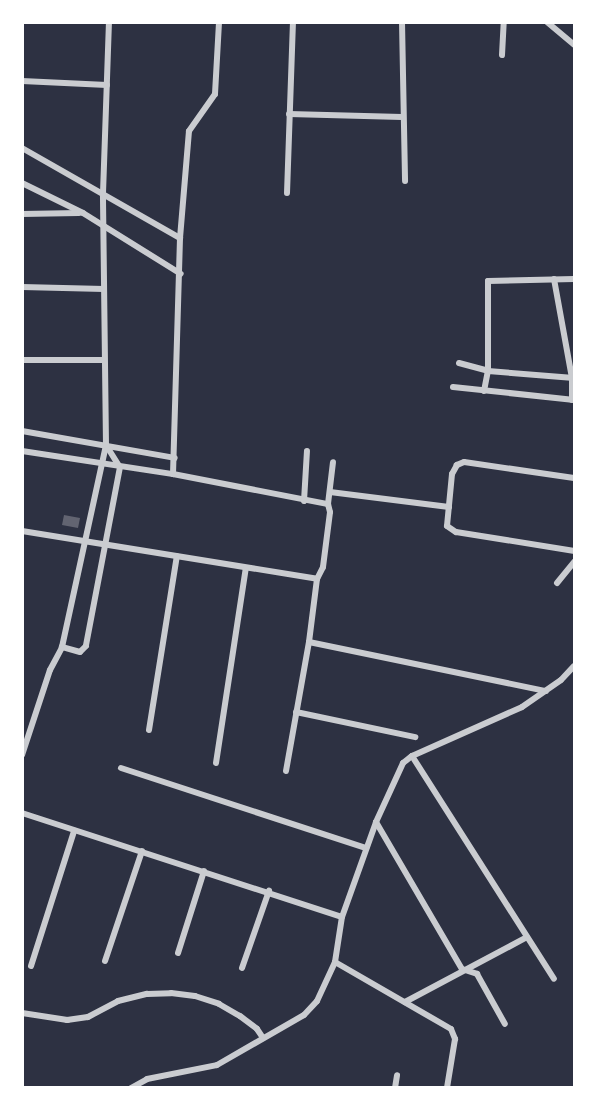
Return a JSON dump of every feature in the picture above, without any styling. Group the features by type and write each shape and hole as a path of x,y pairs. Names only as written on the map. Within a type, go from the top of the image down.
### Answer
{"street":[{"path":"22,755 50,670 62,647 106,445 103,193 110,22"},
{"path":"173,474 181,274 180,238 189,130 214,94 219,22"},
{"path":"287,194 293,22"},
{"path":"402,22 405,181"},
{"path":"502,55 504,22"},
{"path":"547,22 573,41"},
{"path":"22,81 107,85"},
{"path":"289,114 402,117"},
{"path":"22,148 180,238"},
{"path":"22,183 83,213 181,274"},
{"path":"22,214 83,213"},
{"path":"453,387 573,400 573,378 554,279"},
{"path":"484,391 488,371 488,281 574,279"},
{"path":"22,287 104,289"},
{"path":"22,360 104,360"},
{"path":"459,363 488,371 573,378"},
{"path":"22,431 175,458"},
{"path":"62,647 80,652 86,646 120,467 106,445"},
{"path":"22,451 173,474 328,504"},
{"path":"304,501 307,451"},
{"path":"286,771 309,642 317,579 323,567 333,462"},
{"path":"574,478 464,462 457,465 452,474 447,526 451,530 574,551"},
{"path":"330,492 449,507"},
{"path":"22,531 317,579"},
{"path":"149,730 177,556"},
{"path":"557,583 574,562"},
{"path":"216,763 246,568"},
{"path":"309,642 546,691"},
{"path":"131,1088 147,1079 217,1065 304,1015 317,1001 334,962 342,917 376,822 402,763 412,756 522,707 546,691 574,666"},
{"path":"296,712 416,737"},
{"path":"412,756 554,979"},
{"path":"121,768 366,848"},
{"path":"22,813 269,891 342,917"},
{"path":"376,822 462,969 477,974 505,1024"},
{"path":"31,966 74,831"},
{"path":"105,961 142,851"},
{"path":"178,954 204,871"},
{"path":"242,968 269,891"},
{"path":"405,1002 462,969 527,937"},
{"path":"334,962 451,1029 455,1039 447,1088"},
{"path":"22,1013 67,1020 88,1017 128,999 147,994 171,993 195,996 219,1004 257,1029 263,1038"},
{"path":"395,1088 397,1075"}],"building":[{"path":"64,515 80,518 78,528 62,525"}]}
